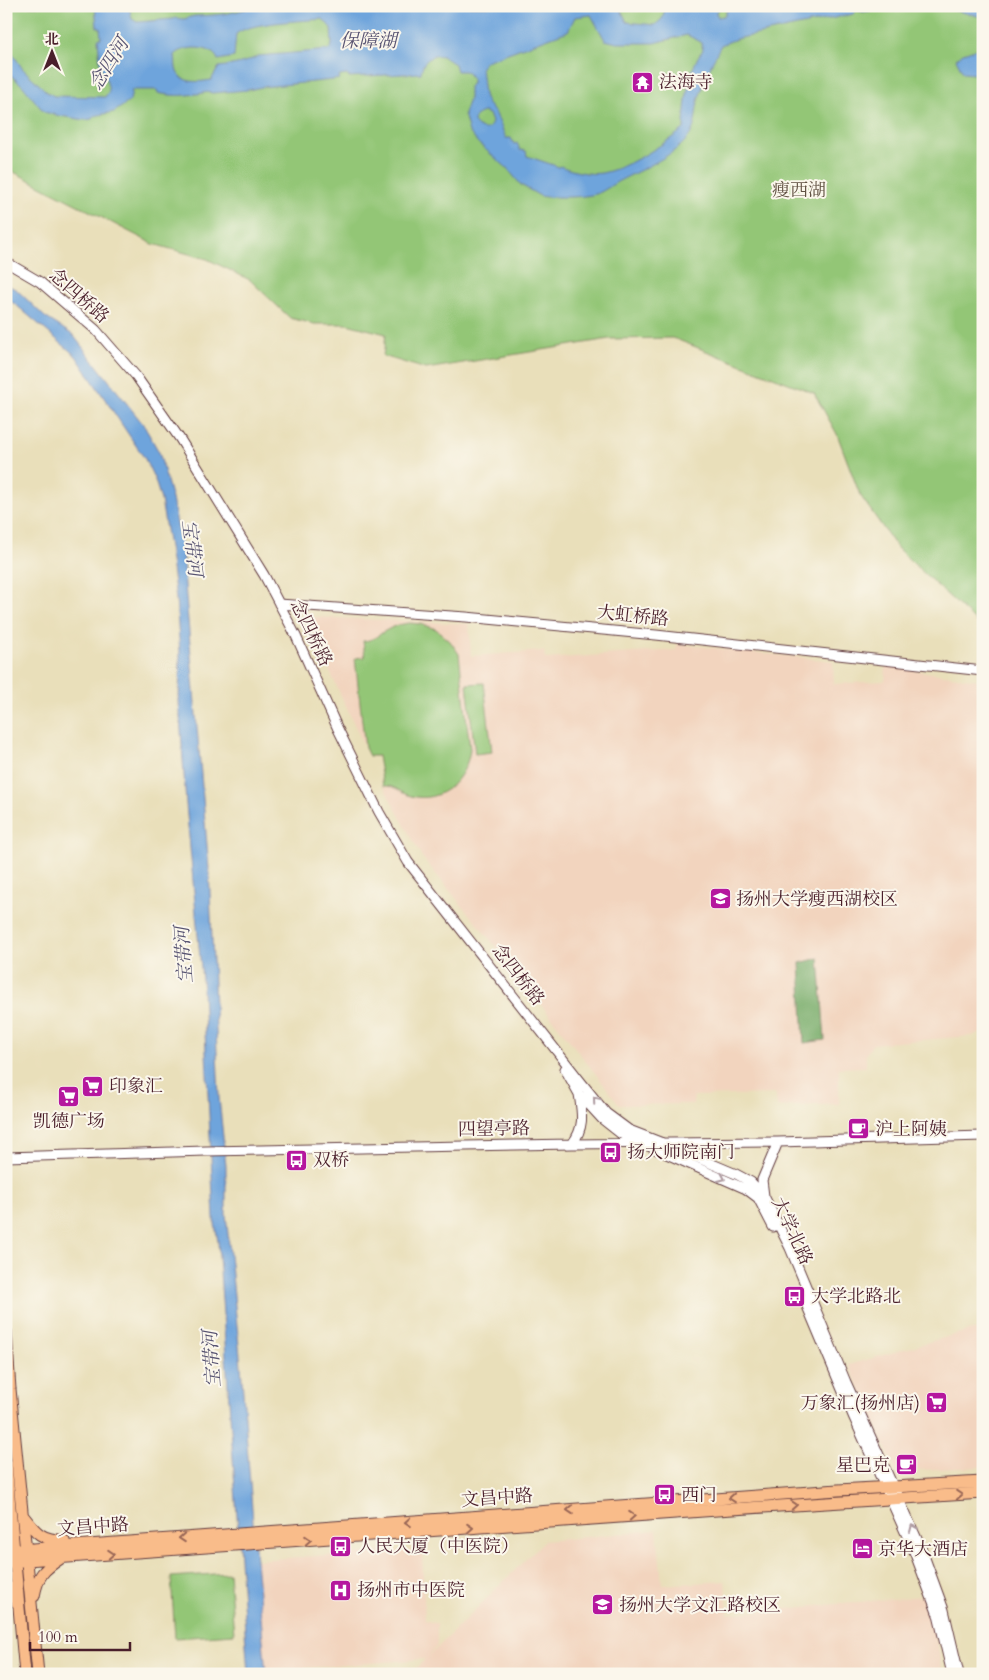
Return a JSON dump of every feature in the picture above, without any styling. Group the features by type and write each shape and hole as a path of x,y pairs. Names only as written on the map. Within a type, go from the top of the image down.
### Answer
{"main road":[{"path":"6,1331 38,1674"},
{"path":"6,1463 10,1504 10,1556 19,1608 25,1674"},
{"name":"文昌中路","path":"27,1554 62,1558 232,1540 890,1487 983,1482"},
{"name":"文昌中路","path":"258,1538 983,1493"},
{"path":"6,1520 10,1504"},
{"path":"23,1516 36,1533 50,1540 92,1544"},
{"name":"文昌中路","path":"27,1554 92,1544 232,1540"},
{"path":"10,1556 27,1554"},
{"path":"32,1609 37,1581 46,1568 62,1558"},
{"path":"6,1585 19,1608"}],"street":[{"name":"念四桥路","path":"6,262 40,282 96,330 136,376 180,439 264,575 296,636 337,727 379,812 408,862 606,1113 629,1130 665,1144"},
{"name":"大虹桥路","path":"279,604 476,618 983,670"},
{"name":"念四桥路","path":"553,1046 579,1094 602,1119 621,1134 645,1143"},
{"path":"572,1144 579,1134 582,1116 579,1094"},
{"name":"四望亭路","path":"6,1157 206,1151 778,1142 983,1136"},
{"path":"764,1196 762,1180 778,1142"},
{"name":"大学北路","path":"645,1143 746,1188 758,1198 784,1250 851,1410 890,1487"},
{"name":"大学北路","path":"665,1144 751,1182 764,1196 790,1248 895,1499 938,1615 952,1674"},
{"name":"大学北路","path":"895,1499 922,1550 944,1610 960,1674"}],"shaded area":[{"name":"扬州大学瘦西湖校区","path":"314,617 469,624 471,656 544,651 545,659 676,650 677,644 833,661 834,684 885,681 886,666 977,680 983,751 983,1031 972,1036 873,1044 866,1054 866,1067 839,1068 839,1104 777,1107 776,1094 694,1096 693,1104 620,1105 492,942 422,857 383,786 378,756 369,756 307,622"},
{"path":"971,1330 983,1330 983,1467 896,1471 849,1365"},
{"name":"扬州大学文汇路校区","path":"657,1530 662,1585 725,1581 728,1614 923,1596 938,1646 942,1674 411,1674 425,1659 266,1671 256,1560 422,1549 425,1620 437,1624 437,1646 429,1656 544,1541"}],"green space":[{"name":"瘦西湖","path":"6,6 983,6 983,628 898,549 860,495 837,434 814,393 673,338 609,339 426,369 383,356 386,334 347,324 314,324 290,318 250,280 207,259 153,244 6,168"},
{"path":"410,623 436,629 450,641 459,654 470,749 468,760 458,779 451,786 433,796 411,796 394,788 383,786 378,756 369,756 365,748 355,658 365,657 363,641 374,638 394,627"},
{"path":"484,683 492,752 475,754 467,684"},
{"path":"819,958 825,1040 804,1043 800,963"},
{"path":"229,1573 234,1634 175,1638 171,1577"}],"water":[{"name":"保障湖","path":"95,6 129,6 132,19 137,22 225,14 254,6 619,6 627,22 655,25 662,19 666,6 721,6 716,13 718,17 724,16 729,6 900,6 863,12 857,10 853,14 736,39 721,45 711,64 701,91 692,131 684,142 658,161 599,193 571,197 540,196 521,185 507,168 478,143 469,132 464,114 469,99 469,87 472,79 465,71 457,71 455,64 442,56 434,55 429,59 423,65 421,73 349,77 347,75 339,76 340,79 333,80 186,95 163,94 158,93 157,90 132,90 130,101 114,112 85,120 44,112 22,85 6,71 6,43 22,68 47,92 54,96 105,97 109,91 100,63 98,39 101,38 100,28 97,27","holes":["591,15 605,40 617,43 654,43 687,35 701,42 703,50 698,57 691,76 686,99 684,129 634,161 602,173 575,171 527,156 526,151 520,150 517,143 514,144 511,138 506,138 496,114 487,103 484,95 481,67 486,61 568,31 575,17","323,19 331,28 332,45 329,50 258,56 244,62 219,67 211,80 207,81 197,82 183,79 177,72 175,55 185,49 205,49 215,55 218,60 234,57 236,34 243,30 290,21","482,112 489,114 492,122 489,128 481,128 474,122 477,115"]},
{"path":"937,6 983,6 983,21 978,16"},
{"path":"975,49 980,54 978,61 979,70 974,74 963,73 956,59 963,53"},
{"path":"6,284 17,290 45,317 73,335 143,424 159,452 172,499 182,549 209,869 219,1098 226,1166 226,1214 241,1366 266,1674 248,1674 218,1242 214,1218 203,991 179,702 180,653 176,599 161,500 155,480 145,459 76,356 15,304 6,299"}],"place":[{"name":"法海寺","path":"643,82"},
{"name":"扬州大学瘦西湖校区","path":"720,899"},
{"name":"印象汇","path":"93,1086"},
{"name":"凯德广场","path":"69,1096"},
{"name":"沪上阿姨","path":"859,1129"},
{"name":"扬大师院南门","path":"611,1152"},
{"name":"双桥","path":"297,1160"},
{"name":"大学北路北","path":"795,1296"},
{"name":"万象汇(扬州店)","path":"936,1403"},
{"name":"星巴克","path":"906,1465"},
{"name":"西门","path":"665,1495"},
{"name":"人民大厦（中医院）","path":"341,1546"},
{"name":"京华大酒店","path":"862,1549"},
{"name":"扬州市中医院","path":"341,1590"},
{"name":"扬州大学文汇路校区","path":"603,1605"}],"water label":[{"name":"念四河","path":"109,64"},
{"name":"宝带河","path":"192,548"},
{"name":"宝带河","path":"184,955"},
{"name":"宝带河","path":"212,1359"}]}
